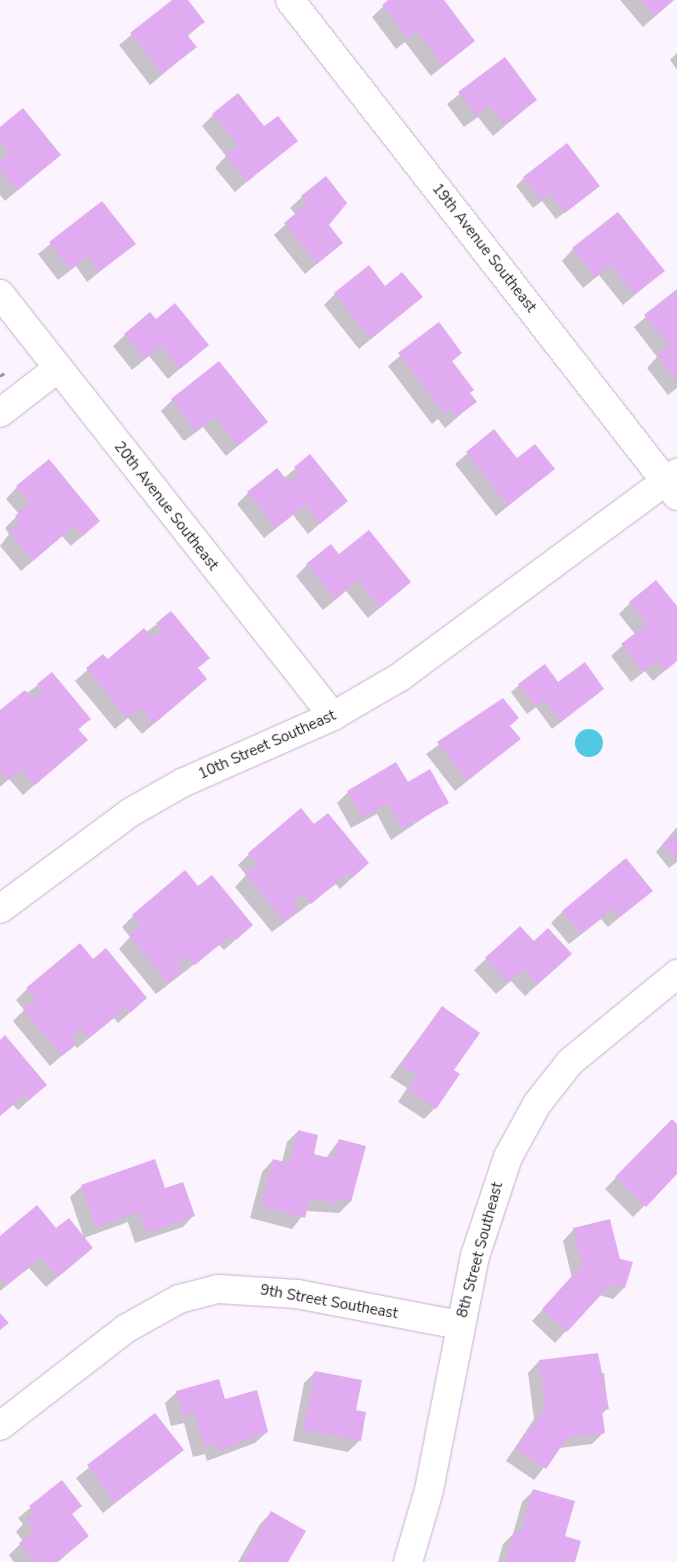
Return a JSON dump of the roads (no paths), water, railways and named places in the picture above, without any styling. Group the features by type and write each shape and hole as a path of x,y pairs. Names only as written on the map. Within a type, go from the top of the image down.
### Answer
{"street":[{"name":"19th Avenue Southeast","path":"290,0 673,484"},
{"name":"20th Avenue Southeast","path":"0,294 57,369 333,716"},
{"path":"0,413 57,369"},
{"name":"10th Street Southeast","path":"0,909 131,812 182,783 333,716 400,677 673,484"},
{"name":"8th Street Southeast","path":"408,1562 429,1490 460,1324 491,1198 537,1104 570,1062 677,974"},
{"name":"9th Street Southeast","path":"0,1426 127,1328 179,1299 218,1289 297,1294 460,1324"}],"water":[{"path":"589,729 599,733 603,743 599,753 589,757 579,753 575,743 579,733"}]}
